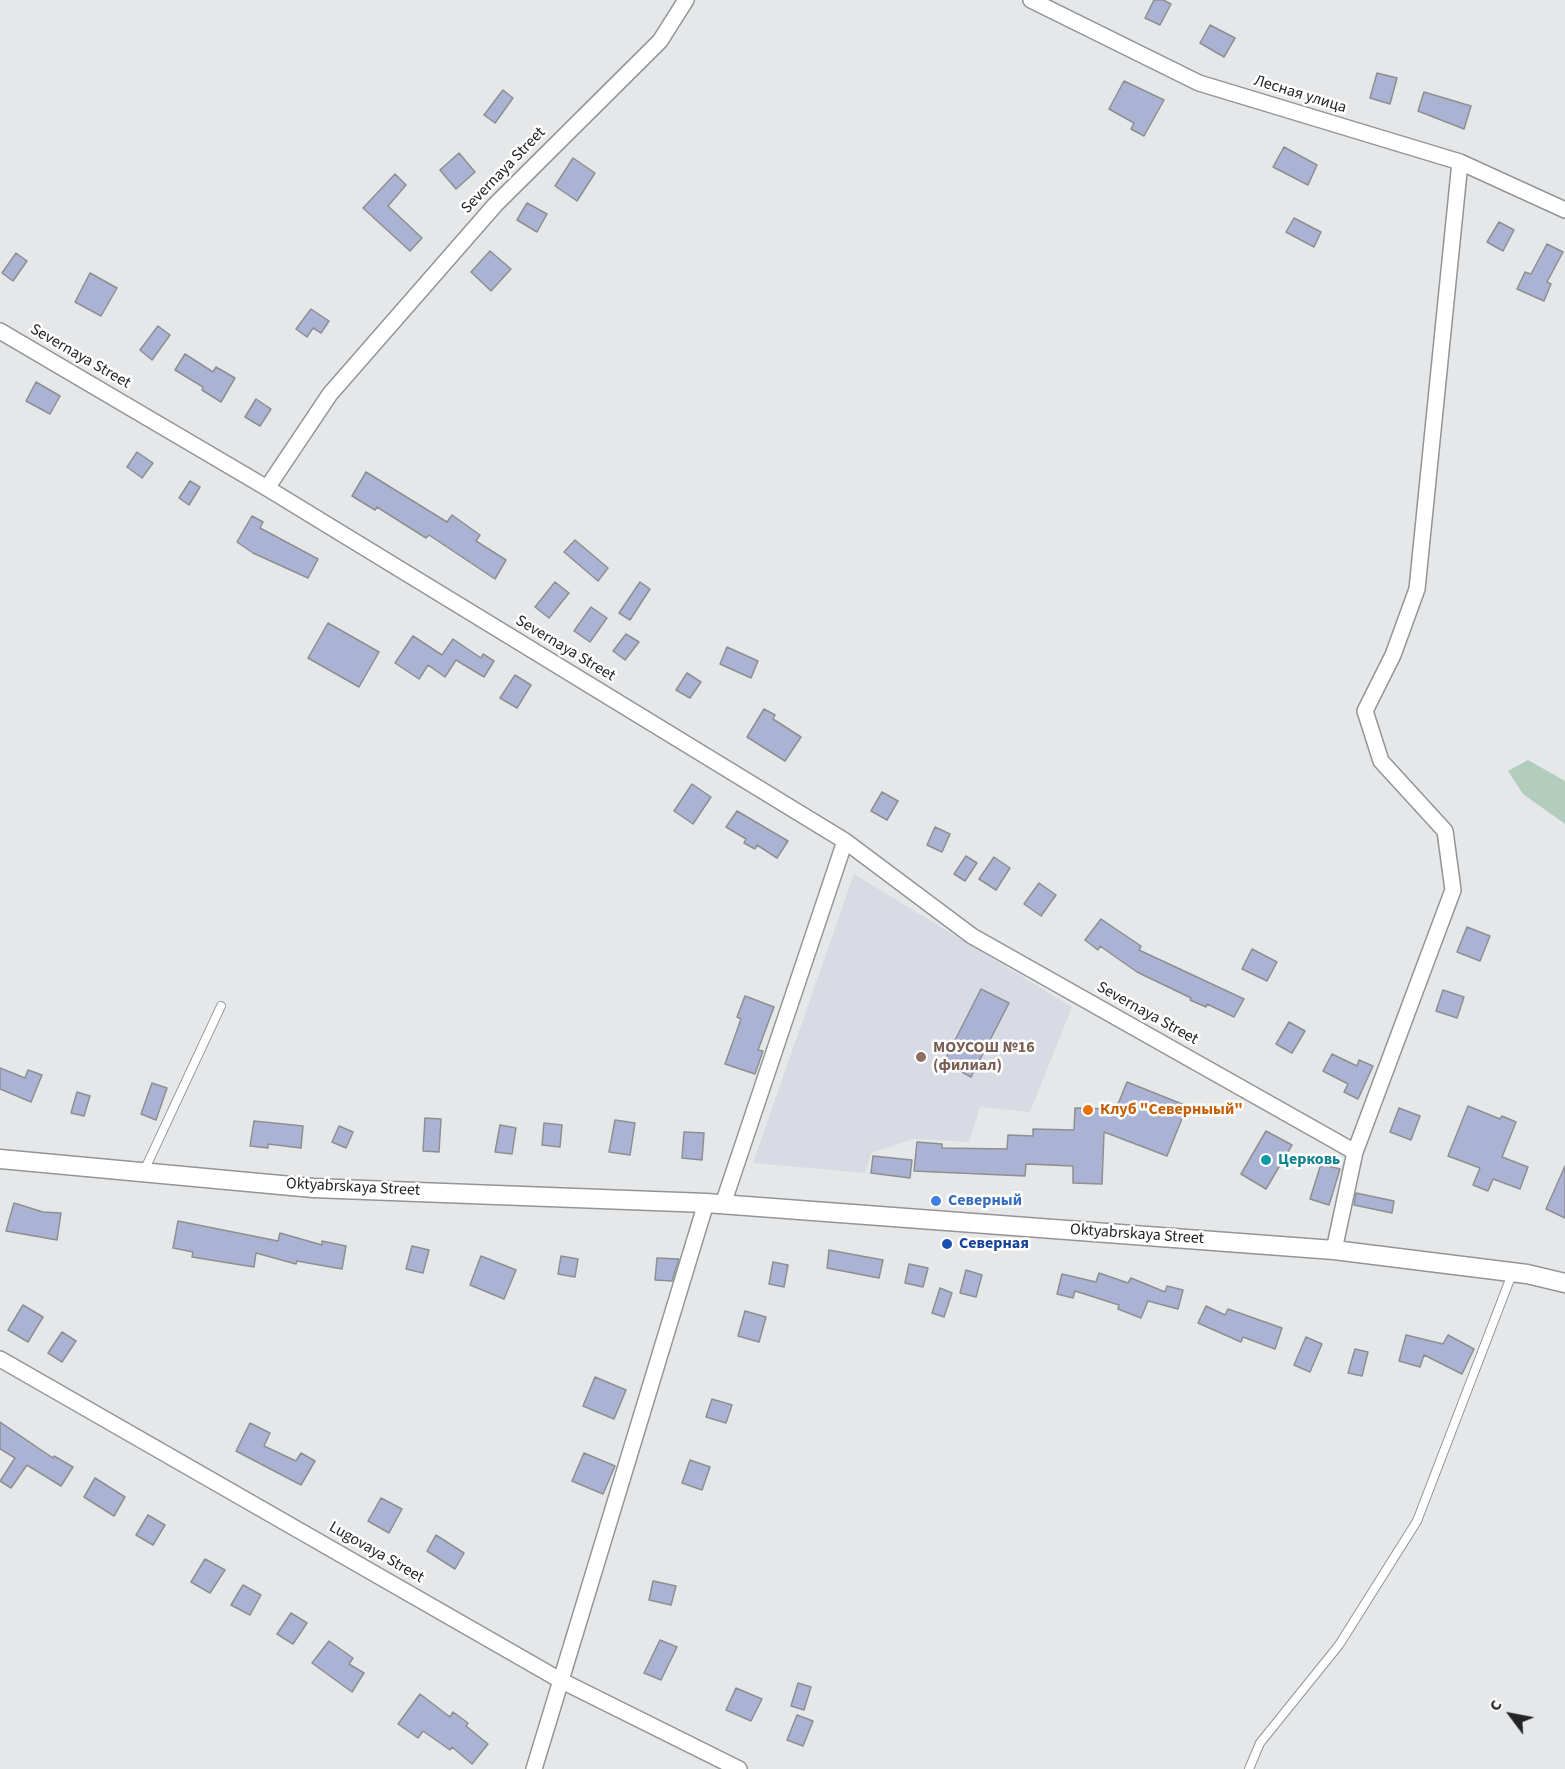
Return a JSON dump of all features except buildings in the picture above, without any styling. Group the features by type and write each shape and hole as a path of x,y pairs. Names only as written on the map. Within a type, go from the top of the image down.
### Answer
{"street":[{"name":"Severnaya Street","path":"267,488 330,394 433,274 495,205 660,42 686,0"},
{"name":"Лесная улица","path":"1031,0 1199,83 1460,162 1565,210"},
{"path":"1334,1250 1355,1152 1453,890 1445,831 1381,761 1365,711 1393,655 1417,589 1460,162"},
{"name":"Severnaya Street","path":"0,331 267,488 845,841 972,936 1355,1152"},
{"path":"534,1769 560,1680 715,1203 845,841"},
{"name":"Oktyabrskaya Street","path":"0,1159 314,1188 715,1203 1334,1250 1513,1272 1565,1283"},
{"name":"Lugovaya Street","path":"0,1359 560,1680 739,1769"}],"lane":[{"path":"143,1172 221,1006"},
{"path":"1249,1769 1260,1743 1339,1645 1417,1521 1513,1272"}],"shaded area":[{"name":"МОУСОШ №16 (филиал)","path":"854,874 1072,1007 1030,1112 980,1107 969,1142 913,1139 871,1153 865,1173 753,1163"}],"green space":[{"path":"1528,760 1565,781 1565,824 1523,794 1508,771"}],"place":[{"name":"МОУСОШ №16 (филиал)","path":"921,1057"},
{"name":"Клуб \"Северныый\"","path":"1088,1110"},
{"name":"Церковь","path":"1266,1160"},
{"name":"Северный","path":"936,1201"},
{"name":"Северная","path":"947,1244"}]}
